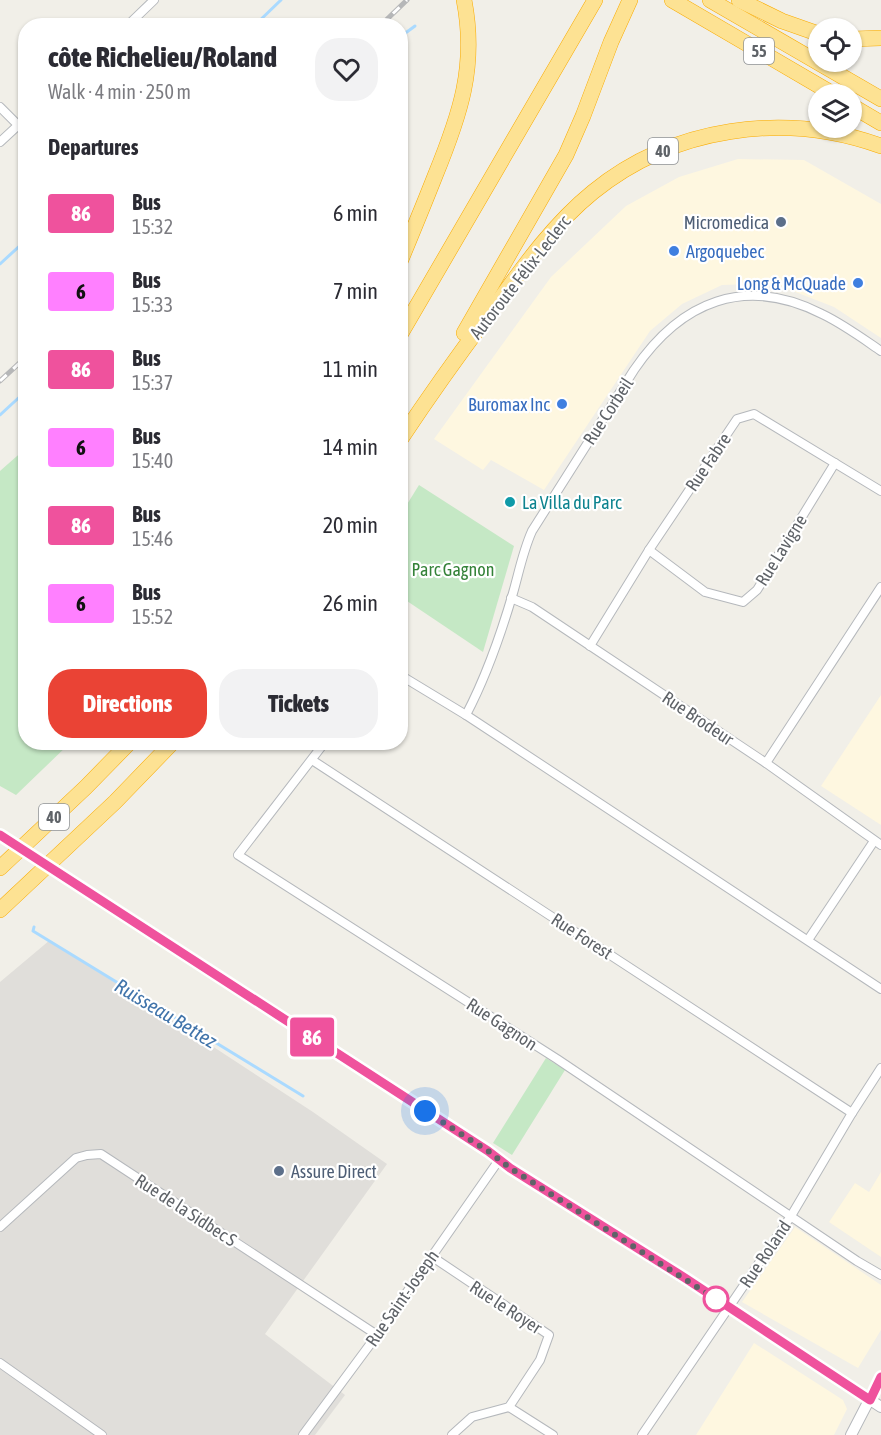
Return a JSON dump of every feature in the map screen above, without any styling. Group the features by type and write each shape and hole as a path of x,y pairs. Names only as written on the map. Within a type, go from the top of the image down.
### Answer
{"highway":[{"path":"463,227 584,0"},
{"path":"408,321 596,0"},
{"path":"426,401 566,154 630,0"},
{"name":"55","path":"672,0 815,84"},
{"name":"55","path":"710,0 881,99"},
{"path":"740,0 782,21 808,30"},
{"path":"408,242 461,107 469,55 469,30 465,2"},
{"path":"862,39 881,38"},
{"path":"862,112 881,123"},
{"name":"Autoroute Félix-Leclerc","path":"408,428 510,284 552,231 591,193 629,167 658,152 681,144 720,133 752,128 816,130 848,136 881,146"},
{"name":"40","path":"0,868 122,750"},
{"name":"40","path":"0,910 120,798 165,750"}],"street":[{"path":"135,18 154,0"},
{"path":"0,107 18,125 0,142"},
{"name":"Rue Corbeil","path":"466,715 483,680 528,540 542,513 639,362 661,337 688,315 711,303 746,296 797,303 821,313 881,351"},
{"name":"Rue Fabre","path":"590,646 649,550 737,419 754,414 881,491"},
{"name":"Rue Lavigne","path":"649,550 705,592 743,602 757,590 836,463"},
{"path":"766,763 881,587"},
{"name":"Rue Brodeur","path":"511,598 532,607 766,763 877,843"},
{"path":"408,680 466,715 881,989"},
{"name":"Rue Gagnon","path":"319,750 238,855 557,1059 881,1275"},
{"name":"Rue Forest","path":"312,760 852,1113"},
{"path":"0,835 881,1407"},
{"path":"808,940 877,843"},
{"name":"Rue Roland","path":"642,1435 791,1216 881,1068"},
{"name":"Rue de la Sidbec S","path":"0,1227 76,1158 101,1154 377,1335"},
{"name":"Rue Saint-Joseph","path":"303,1435 377,1335 499,1160"},
{"name":"Rue le Royer","path":"431,1256 549,1335 540,1360 509,1407"},
{"path":"0,1363 102,1435"},
{"path":"851,1435 881,1377"},
{"path":"452,1435 471,1417 509,1407 553,1435"}],"shaded area":[{"path":"738,159 804,160 881,204 881,338 834,307 780,286 722,285 682,304 650,331 544,490 491,460 483,470 434,439 551,277 626,206 679,177"},
{"path":"881,695 881,825 821,786"},
{"path":"50,940 313,1112 387,1164 265,1334 345,1395 315,1435 0,1435 0,982"},
{"path":"881,1172 881,1257 829,1222 855,1183 869,1192"},
{"path":"795,1227 881,1285 881,1330 858,1368 742,1302"},
{"path":"754,1343 843,1400 847,1409 834,1435 696,1435"}],"green space":[{"path":"18,455 18,750 63,750 16,795 0,786 0,471"},
{"name":"Parc Gagnon","path":"419,485 514,546 483,652 408,602 408,503"},
{"path":"546,1058 565,1070 512,1155 493,1143"}],"waterway":[{"path":"262,18 281,0"},
{"path":"408,31 415,26"},
{"path":"0,264 18,247"},
{"path":"0,415 18,398"},
{"name":"Ruisseau Bettez","path":"34,927 33,931 303,1096"}],"railway":[{"path":"388,18 407,0"},
{"path":"0,381 18,364"}],"bus line":[{"name":"86","path":"0,835 870,1400 881,1377"}],"place":[{"name":"Micromedica","path":"781,222"},
{"name":"Argoquebec","path":"674,251"},
{"name":"Long & McQuade","path":"858,283"},
{"name":"Buromax Inc","path":"562,404"},
{"name":"La Villa du Parc","path":"510,502"},
{"name":"Assure Direct","path":"279,1171"}],"route":[{"path":"425,1111 716,1299"}]}
